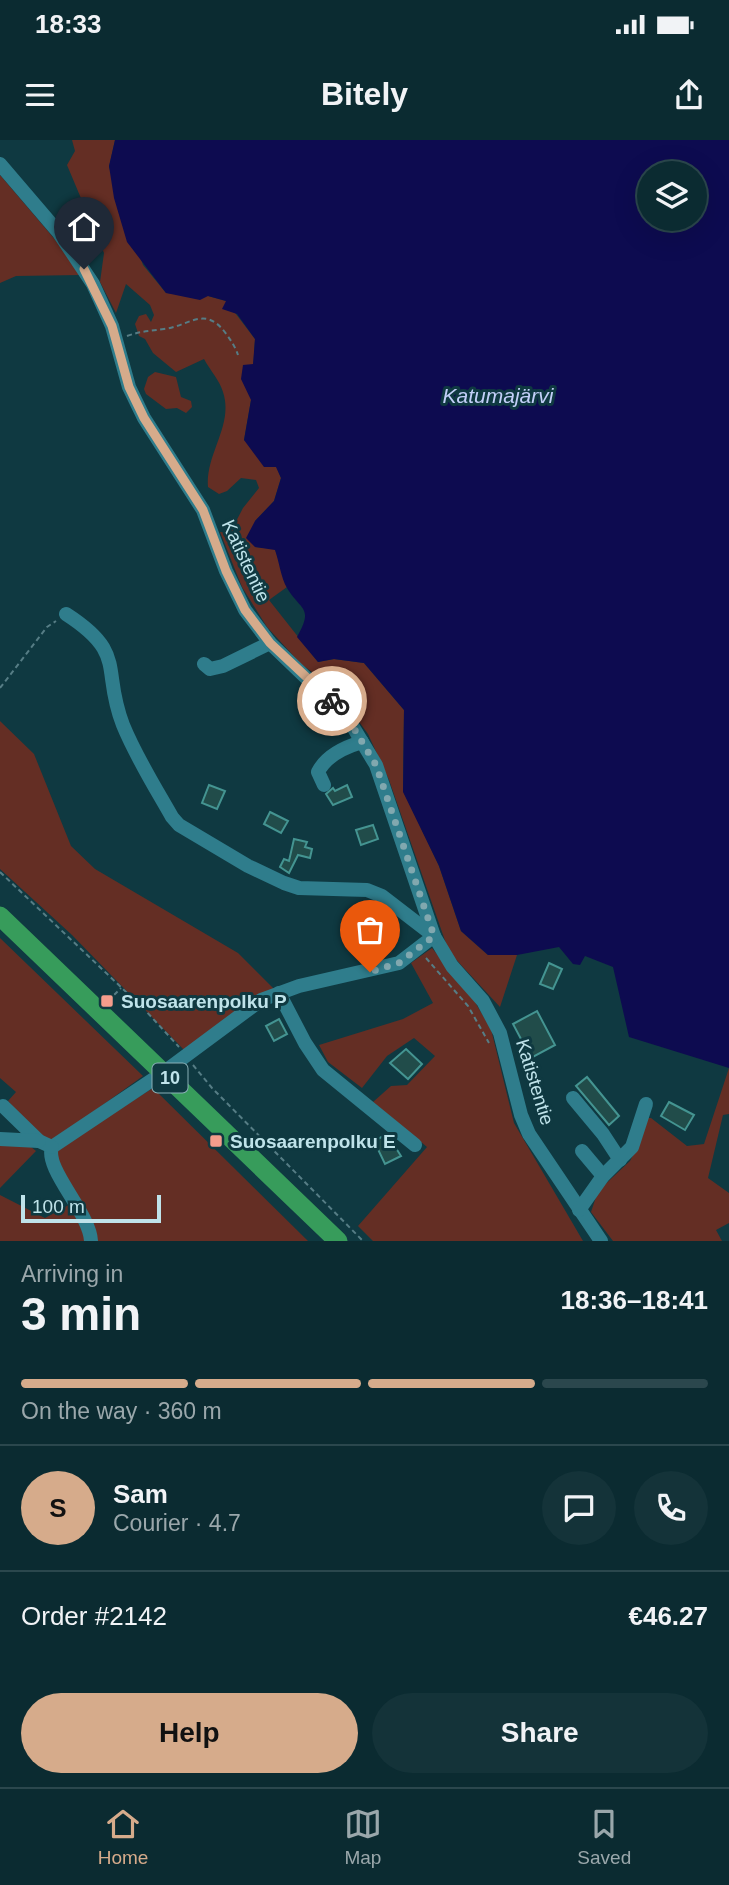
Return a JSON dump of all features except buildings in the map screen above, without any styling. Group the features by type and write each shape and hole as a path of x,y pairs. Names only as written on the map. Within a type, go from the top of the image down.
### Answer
{"highway":[{"name":"10","path":"0,916 338,1241"}],"street":[{"name":"Katistentie","path":"0,164 75,254 93,284 116,340 129,387 144,418 203,510 226,571 245,610 270,643 347,717 376,765 434,936 452,966 493,1016 529,1133 601,1241"},
{"name":"Katistentie","path":"66,614 97,637 104,647 110,661 122,723 172,817 179,825 284,884 322,890 356,889 382,896 434,936"},
{"path":"204,664 211,669 223,666 270,643"},
{"path":"324,785 318,772 322,765 341,750 362,742"},
{"path":"0,1139 45,1144 164,1072 261,1000 399,963 434,936"},
{"path":"279,993 305,1043 323,1070 415,1145"},
{"path":"573,1098 603,1134 620,1160"},
{"path":"579,1210 603,1176 632,1147 646,1104"},
{"path":"3,1106 45,1144 85,1215 91,1241"},
{"path":"582,1151 603,1176"}],"path":[{"path":"116,340 146,329 165,329 206,317 217,322 235,346 238,355"},
{"path":"0,688 47,627 66,614"},
{"path":"107,1001 122,988"}],"shaded area":[{"path":"72,140 115,140 109,167 143,265 166,293 208,296 226,301 255,339 251,400 244,440 276,466 281,478 274,501 255,521 255,547 275,549 287,587 269,600 318,662 334,659 364,663 404,710 403,790 439,866 461,931 488,955 517,955 500,1007 449,952 389,780 368,734 334,688 301,664 267,627 242,587 220,532 230,533 243,508 259,488 256,480 241,478 227,491 219,494 208,487 208,475 225,416 222,388 204,359 176,372 153,353 145,339 139,336 135,324 139,316 146,314 151,322 154,315 150,305 126,284 116,313 100,282 104,253 67,165 75,151"},
{"path":"0,175 69,256 81,275 16,276 0,283"},
{"path":"155,372 176,377 181,397 191,401 192,407 186,413 177,408 166,409 146,394 144,389 148,377"},
{"path":"0,721 34,754 71,846 95,869 238,953 276,991 186,1052 72,935 0,869"},
{"path":"0,938 143,1076 54,1140 40,1138 8,1101 16,1092 0,1078"},
{"path":"432,948 472,997 491,1029 514,1123 583,1241 373,1241 358,1226 427,1147 373,1102 391,1086 407,1085 435,1056 414,1038 387,1056 362,1088 328,1062 319,1045 403,1019 433,1003 411,963"},
{"path":"729,1068 729,1114 723,1115 708,1178 729,1193 729,1223 716,1230 722,1241 613,1241 591,1212 598,1191 630,1161 642,1138 646,1118 651,1118 687,1146 704,1144"},
{"path":"153,1088 308,1241 95,1241 55,1150"},
{"path":"0,1144 31,1147 36,1151 0,1188"},
{"path":"0,1195 45,1218 74,1202 89,1241 0,1241"}],"water":[{"name":"Katumajärvi","path":"115,140 729,140 729,1068 629,1037 613,967 585,956 580,965 573,964 559,947 517,955 488,955 461,931 439,866 403,792 404,710 364,663 334,659 318,662 297,637 305,620 304,610 285,584 275,550 255,547 246,538 255,521 274,501 281,478 276,467 264,467 244,440 251,400 241,379 243,365 253,364 255,339 237,314 222,309 226,301 208,296 200,300 166,293 127,242 114,198 109,166"}],"way so far":[{"path":"332,701 347,717 376,765 434,936 399,963 370,972"}],"place":[{"name":"Suosaarenpolku P","path":"107,1001"},
{"name":"Suosaarenpolku E","path":"216,1141"}],"route":[{"path":"84,269 112,326 129,387 144,418 203,510 226,571 245,610 270,643 332,701"}]}
